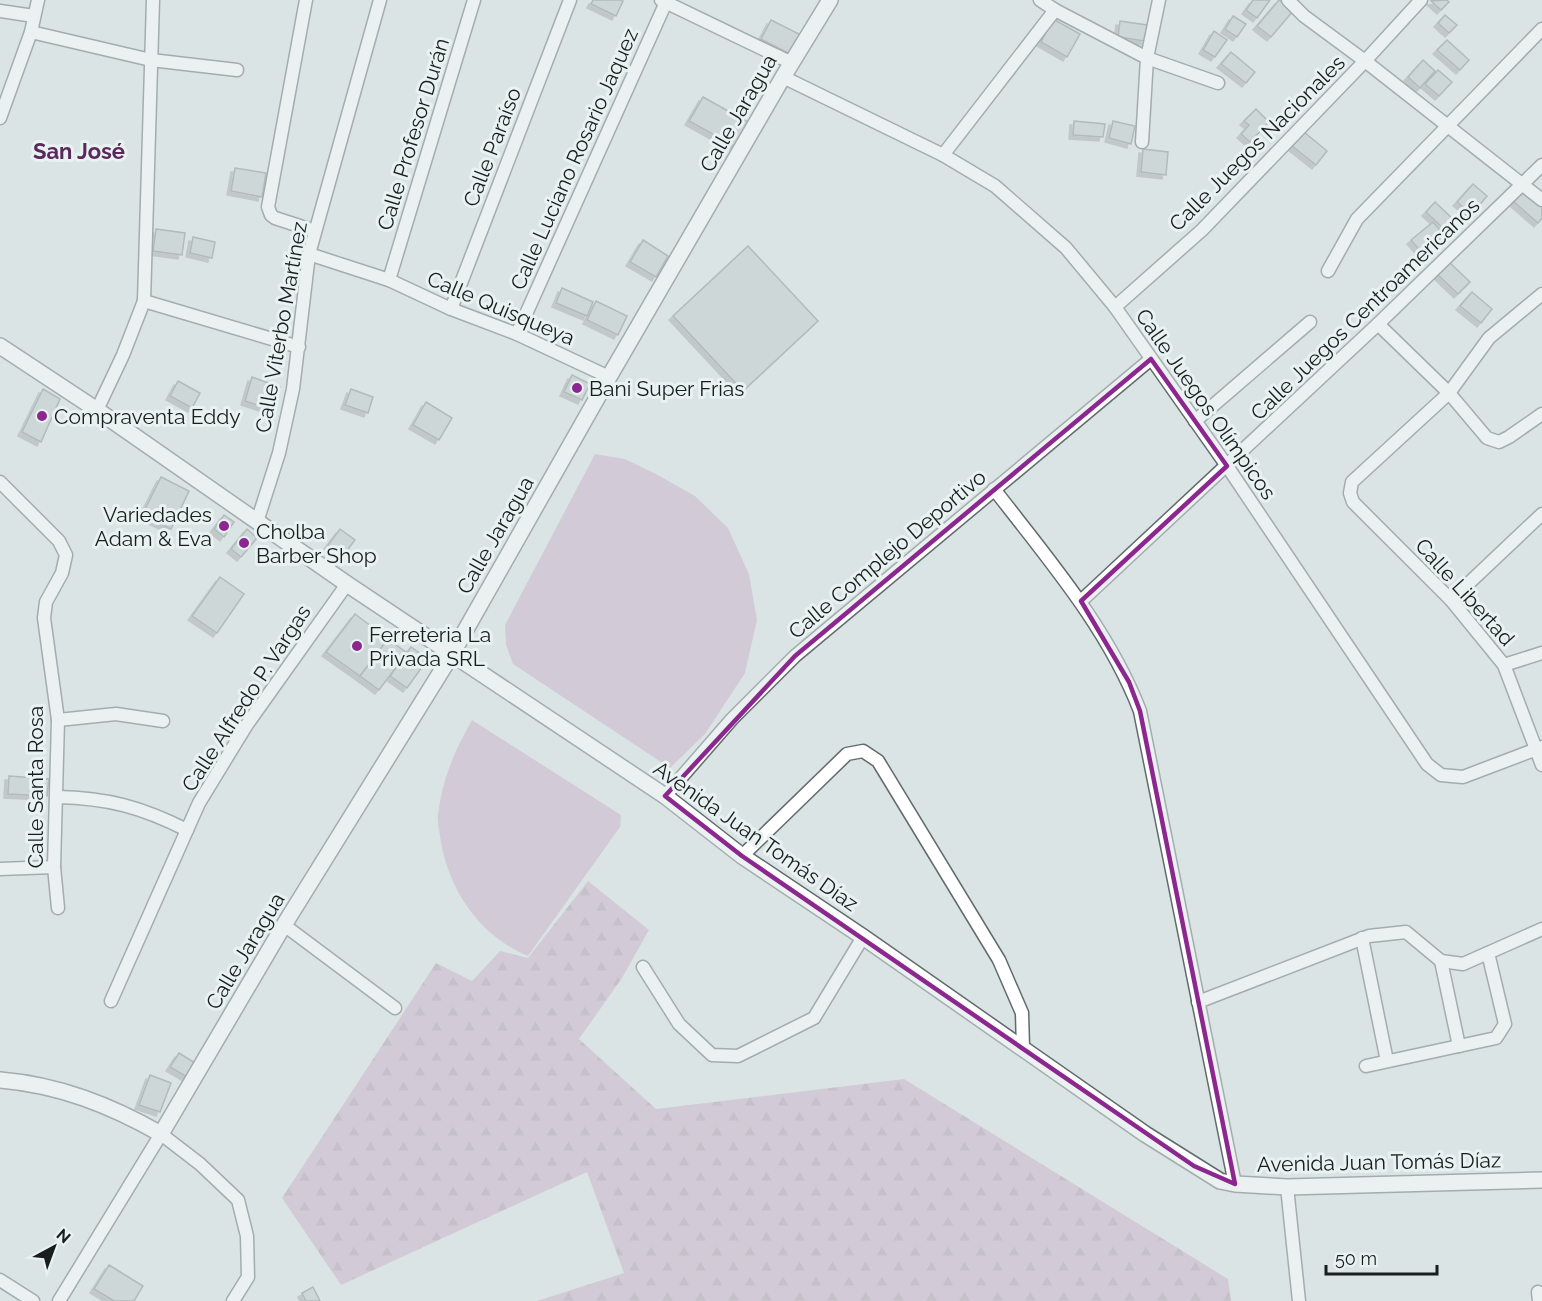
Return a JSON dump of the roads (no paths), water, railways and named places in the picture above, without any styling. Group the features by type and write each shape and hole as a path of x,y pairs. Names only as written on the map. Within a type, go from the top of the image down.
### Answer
{"street":[{"path":"0,118 31,32 38,0"},
{"path":"97,410 123,355 144,301 153,0"},
{"path":"306,0 268,207 275,218 315,231"},
{"name":"Calle Viterbo Martínez","path":"257,522 279,453 293,389 309,254 380,0"},
{"name":"Calle Profesor Durán","path":"389,280 474,0"},
{"name":"Calle Paraíso","path":"451,309 570,0"},
{"name":"Calle Jaragua","path":"59,1301 284,925 452,654 609,377 830,0"},
{"path":"1040,0 1147,58 1218,83"},
{"path":"1142,142 1147,58 1159,0"},
{"path":"1288,0 1304,16 1447,124 1542,200"},
{"name":"Calle Juegos Nacionales","path":"1114,307 1202,230 1421,0"},
{"path":"665,1 792,63"},
{"name":"Calle Luciano Rosario Jaquez","path":"517,334 665,1"},
{"path":"943,155 1055,10"},
{"path":"0,11 34,16"},
{"path":"1328,271 1357,219 1542,29"},
{"path":"31,32 151,60 237,70"},
{"name":"Calle Juegos Olímpicos","path":"783,77 943,155 995,186 1066,248 1114,307 1227,466 1427,764 1441,775 1463,777 1539,748"},
{"name":"Calle Juegos Centroamericanos","path":"1081,602 1378,324 1542,165"},
{"name":"Calle Quisqueya","path":"309,254 389,280 451,309 517,334 609,377"},
{"path":"1449,393 1489,338 1542,294"},
{"path":"144,301 299,347"},
{"path":"1195,421 1310,322"},
{"path":"1378,324 1449,393 1487,438 1499,442 1542,414"},
{"name":"Avenida Juan Tomás Díaz","path":"0,346 97,410 346,584 665,796 742,856 1194,1166 1220,1181 1287,1187 1542,1180"},
{"name":"Calle Complejo Deportivo","path":"665,796 732,719 795,656 1151,359"},
{"name":"Calle Libertad","path":"1449,393 1352,482 1350,492 1353,502 1451,600 1504,665 1539,748 1542,765"},
{"name":"Calle Santa Rosa","path":"0,482 59,541 66,555 62,573 46,602 44,618 58,720 54,867 58,908"},
{"path":"994,489 1081,602 1129,682 1140,711 1235,1184"},
{"path":"1451,600 1542,514"},
{"name":"Calle Alfredo P. Vargas","path":"111,1001 199,803 246,726 346,584"},
{"path":"1504,665 1542,653"},
{"path":"58,720 116,714 163,721"},
{"path":"742,856 847,754 863,751 878,761 999,960 1022,1013 1023,1048"},
{"path":"57,797 88,798 123,804 156,814 187,830"},
{"path":"0,868 54,867"},
{"path":"284,925 394,1008"},
{"path":"1198,1002 1369,936 1406,932 1441,961 1462,964 1542,929"},
{"path":"643,967 679,1024 712,1055 738,1056 814,1018 863,938"},
{"path":"1362,938 1387,1061"},
{"path":"1366,1066 1496,1038 1502,1032 1505,1024 1488,953"},
{"path":"1441,961 1459,1046"},
{"path":"0,1080 75,1094 130,1116 161,1134 200,1164 238,1200 247,1236 248,1277 233,1301"},
{"path":"1287,1187 1299,1301"},
{"path":"0,1280 33,1301"}],"place":[{"name":"Bani Super Frias","path":"577,388"},
{"name":"Compraventa Eddy","path":"42,416"},
{"name":"Variedades Adam & Eva","path":"224,526"},
{"name":"Cholba Barber Shop","path":"244,543"},
{"name":"Ferreteria La Privada SRL","path":"357,646"}],"district":[{"name":"San José","path":"79,151"}]}
